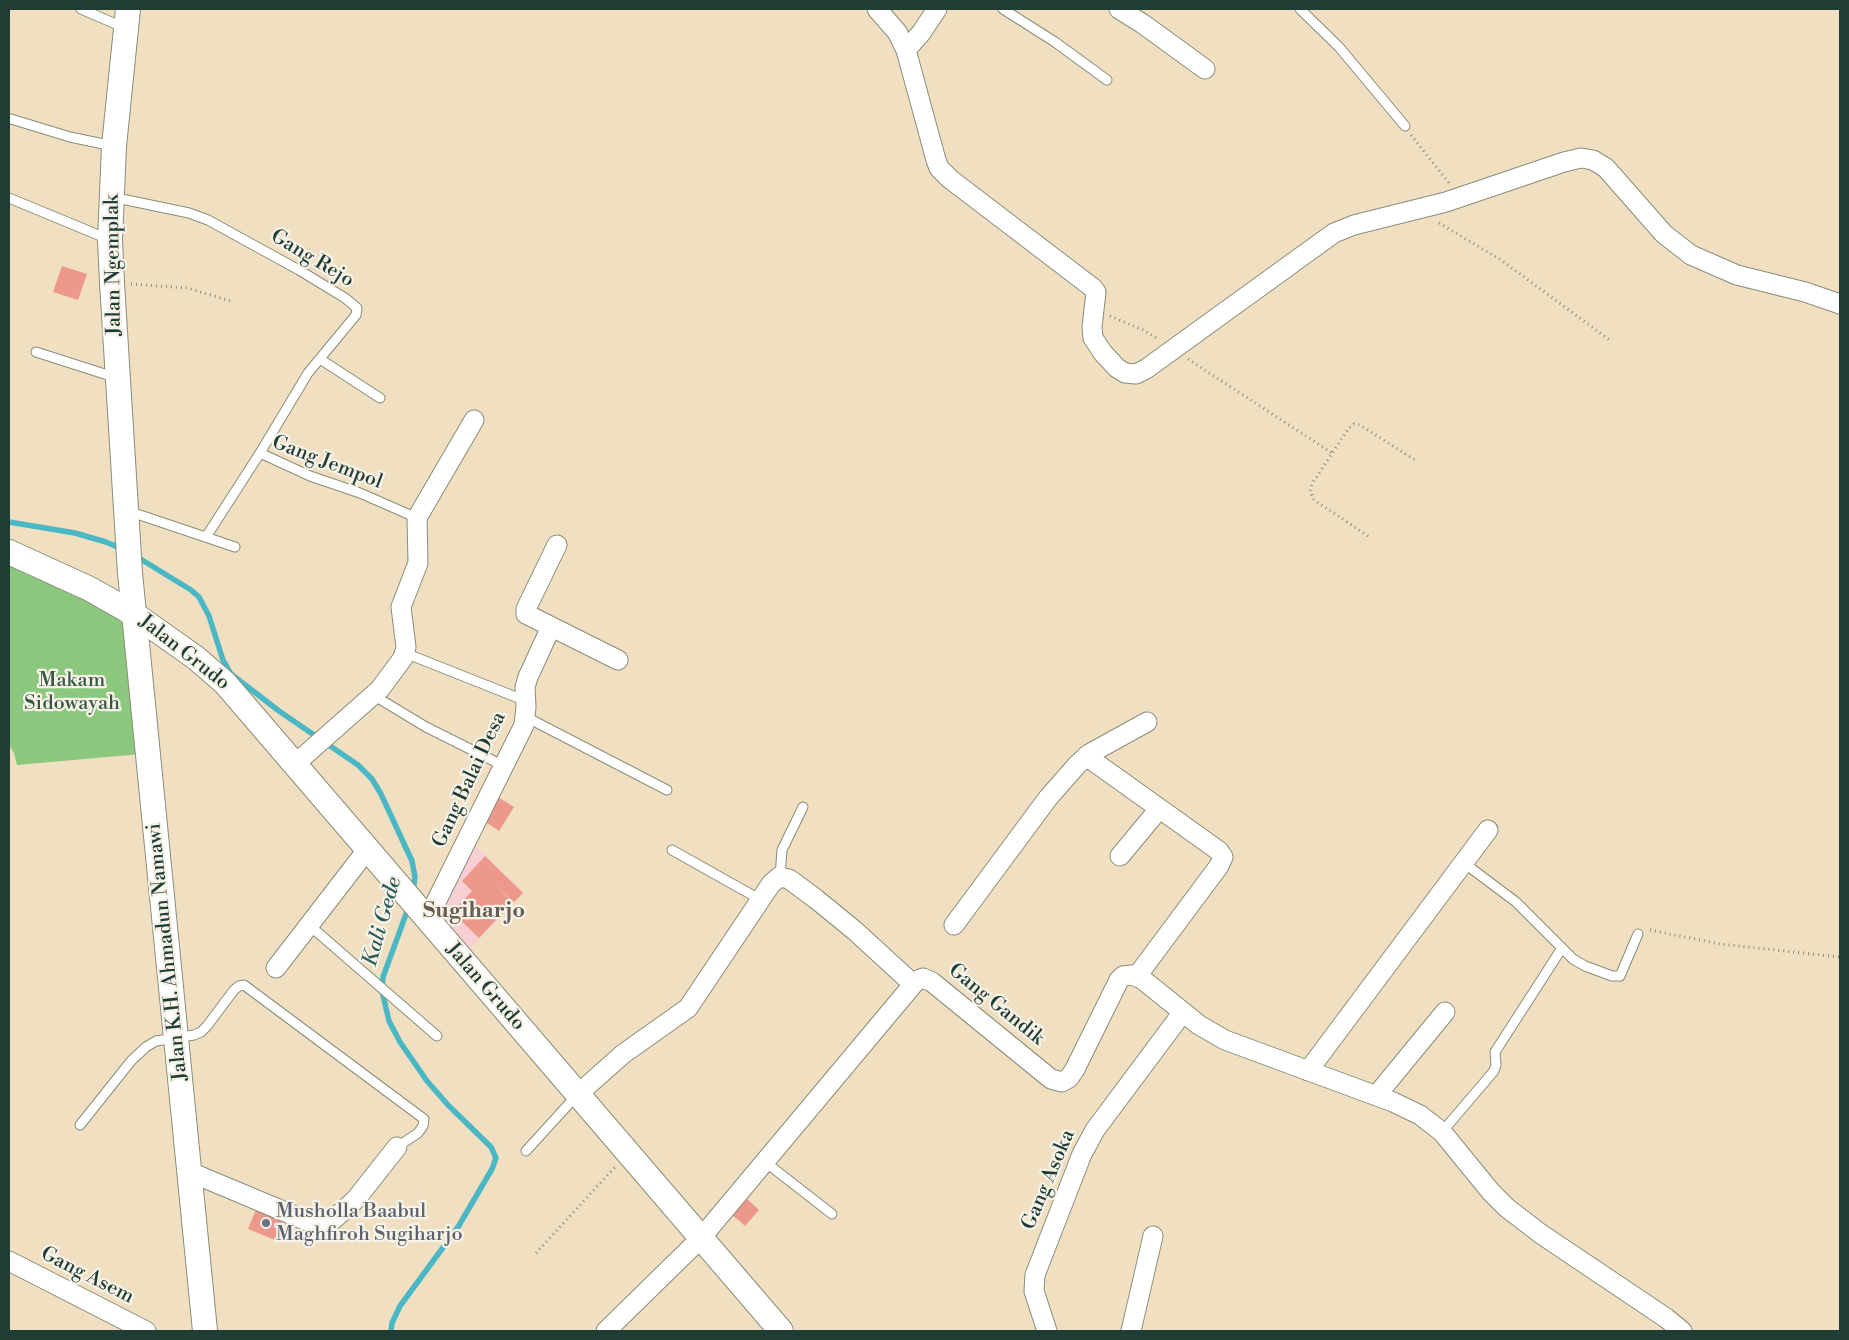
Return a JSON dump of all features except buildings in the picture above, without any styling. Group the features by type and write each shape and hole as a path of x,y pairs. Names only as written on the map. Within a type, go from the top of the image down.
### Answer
{"street":[{"path":"877,9 897,32 906,50 936,160 942,172 1093,288 1096,292 1092,331 1096,345 1116,368 1125,373 1140,372 1334,233 1360,224 1460,198 1572,159 1588,159 1606,168 1664,234 1691,256 1737,275 1805,292 1840,304"},
{"path":"906,50 921,33 937,9"},
{"path":"1119,9 1205,69"},
{"name":"Jalan Ngemplak","path":"127,19 114,146 110,240 130,572"},
{"path":"294,764 373,695 395,672 405,653 406,647 401,610 418,563 417,518 474,420"},
{"path":"557,545 526,611 528,616 618,660"},
{"name":"Jalan Grudo","path":"9,552 82,586 134,614 217,675 781,1331"},
{"name":"Jalan K.H. Ahmadun Namawi","path":"130,572 205,1331"},
{"name":"Gang Balai Desa","path":"422,914 504,766 524,725 528,677 551,627"},
{"path":"954,925 1048,798 1086,756 1147,722"},
{"path":"1086,756 1219,852 1223,857 1219,866 1137,976 1199,1025 1225,1040 1393,1102 1420,1115 1442,1132 1491,1192 1507,1208 1541,1234 1666,1318 1682,1331"},
{"path":"1120,856 1159,809"},
{"path":"1308,1071 1488,830"},
{"path":"276,968 367,850"},
{"path":"577,1095 623,1054 688,1008 771,884 780,877 789,879 816,899 860,935 913,984 700,1238 606,1331"},
{"name":"Gang Gandik","path":"913,984 923,978 932,982 1051,1079 1062,1082 1069,1078 1075,1069 1119,980 1128,975 1137,976"},
{"name":"Gang Asoka","path":"1047,1331 1034,1291 1035,1275 1082,1154 1096,1130 1183,1012"},
{"path":"1376,1096 1445,1012"},
{"path":"190,1172 314,1224 322,1225 334,1219 356,1199 398,1147"},
{"path":"1131,1331 1153,1236"},
{"name":"Gang Asem","path":"9,1261 146,1331"}],"lane":[{"path":"81,9 127,19"},
{"path":"1002,9 1055,42 1107,80"},
{"path":"1300,9 1339,46 1405,126"},
{"path":"12,119 70,137 114,146"},
{"name":"Gang Rejo","path":"111,197 188,213 208,220 299,270 354,305 357,309 356,315 308,373 260,453"},
{"path":"9,198 110,240"},
{"path":"36,352 118,378"},
{"path":"320,359 380,398"},
{"name":"Gang Jempol","path":"206,537 260,453 310,476 360,493 417,518"},
{"path":"126,516 206,537 235,547"},
{"path":"405,653 526,709 668,790"},
{"path":"373,695 426,727 504,766"},
{"path":"780,877 782,850 803,807"},
{"path":"672,850 761,900"},
{"path":"1464,863 1516,902 1579,963 1612,976 1618,976 1623,970 1638,934"},
{"path":"309,925 436,1036"},
{"path":"1442,1132 1494,1071 1496,1067 1495,1052 1562,948"},
{"path":"80,1126 141,1050 153,1042 194,1035 200,1032 207,1026 234,990 239,986 246,986 424,1119 423,1126 418,1133 398,1147"},
{"path":"526,1152 577,1095"},
{"path":"764,1161 832,1214"}],"path":[{"path":"1405,126 1460,198"},
{"path":"1415,210 1501,260 1611,341"},
{"path":"112,283 188,288 231,301"},
{"path":"1094,310 1143,330 1332,453"},
{"path":"1368,536 1314,500 1310,495 1310,488 1348,428 1354,424 1357,424 1415,460"},
{"path":"1638,934 1641,930 1645,929 1720,944 1840,957"},
{"path":"536,1253 628,1154"}],"shaded area":[{"path":"472,843 524,892 465,954 433,919"}],"green space":[{"name":"Makam Sidowayah","path":"9,561 38,574 115,616 126,627 141,754 17,765 14,753 9,745"}],"waterway":[{"name":"Kali Gede","path":"9,522 75,533 122,549"},
{"name":"Kali Gede","path":"134,555 191,590 199,597 209,616 223,660 231,674 279,711 358,765 372,779 381,794 412,861 415,877 413,892"},
{"name":"Kali Gede","path":"391,1331 392,1323 400,1306 458,1227 492,1169 496,1158 491,1147 448,1105 427,1081 400,1042 389,1021 382,991 383,977 409,906"}],"place":[{"name":"Musholla Baabul Maghfiroh Sugiharjo","path":"266,1223"}],"district":[{"name":"Sugiharjo","path":"474,912"}]}
